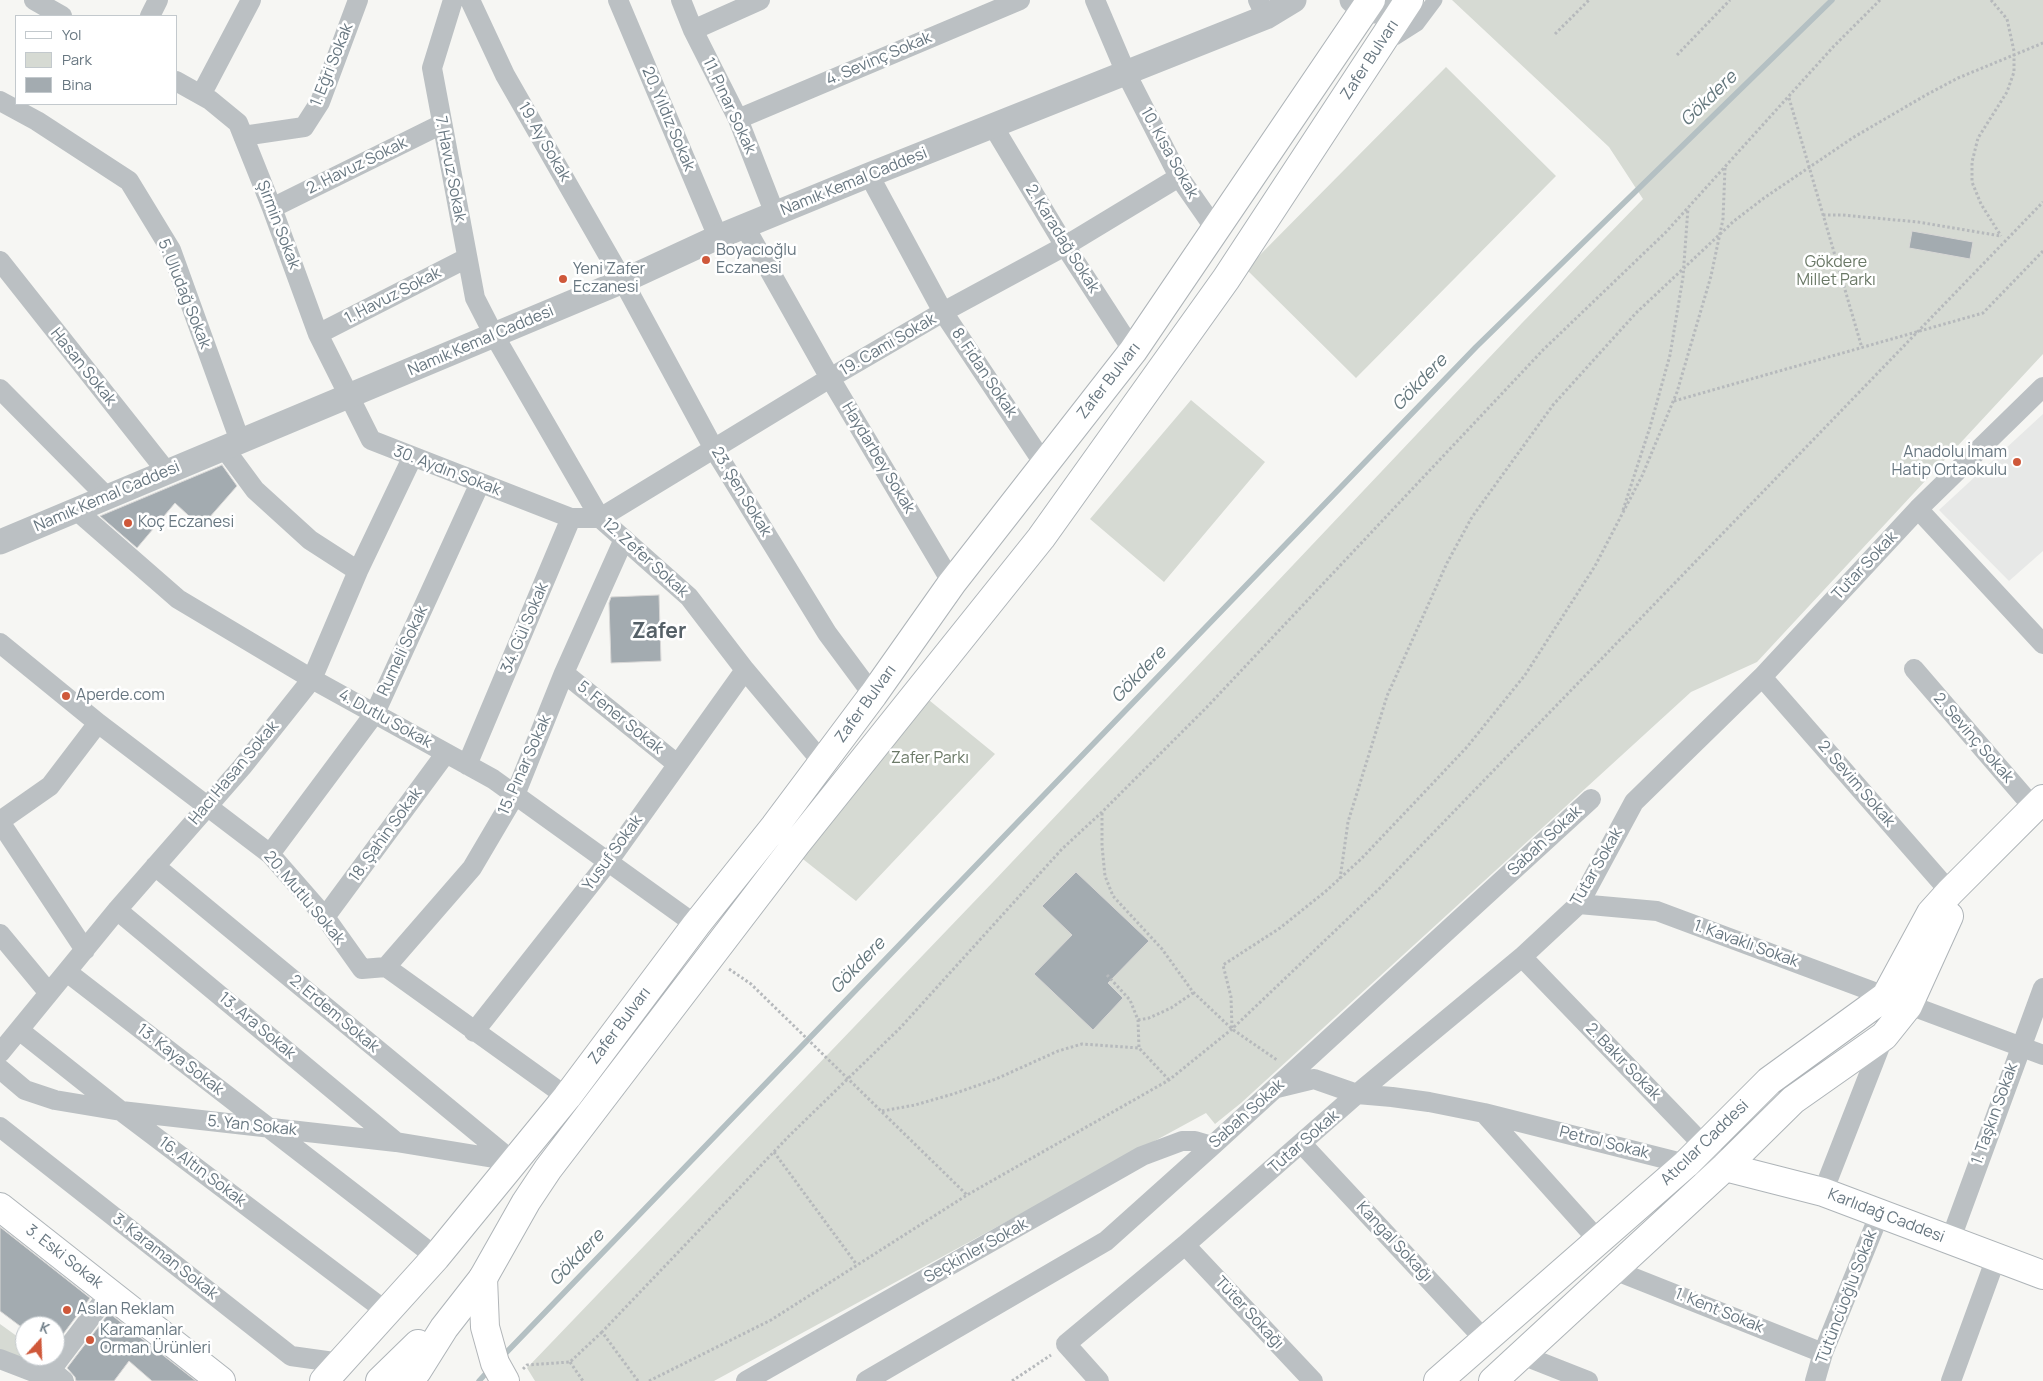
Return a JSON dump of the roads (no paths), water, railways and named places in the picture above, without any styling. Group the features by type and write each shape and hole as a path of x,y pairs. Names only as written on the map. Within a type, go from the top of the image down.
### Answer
{"main road":[{"name":"Zafer Bulvarı","path":"333,1372 436,1257 512,1161 566,1097 696,925 823,763 952,583 1133,351 1216,230 1362,4"},
{"name":"Zafer Bulvarı","path":"380,1381 418,1344 444,1328 483,1290 526,1202 548,1169 797,843 1041,538 1226,278 1405,5"},
{"name":"Atıcılar Caddesi","path":"1493,1381 1726,1167 1793,1100 1884,1036 1931,913 2038,803"},
{"name":"Atıcılar Caddesi","path":"1438,1381 1695,1155 1769,1081 1897,1001"},
{"name":"Karlıdağ Caddesi","path":"1726,1167 1823,1192 2043,1275"},
{"name":"3. Eski Sokak","path":"0,1207 221,1381"},
{"path":"483,1290 484,1327 495,1363 513,1376"},
{"name":"Zafer Bulvarı","path":"407,1381 417,1371 444,1328"}],"street":[{"path":"34,0 60,15"},
{"path":"150,15 158,0"},
{"path":"201,95 251,0"},
{"name":"1. Eğri Sokak","path":"243,136 304,127 320,102 358,0"},
{"name":"7. Havuz Sokak","path":"453,0 432,68 475,298 494,336"},
{"name":"19. Ay Sokak","path":"470,0 505,75 622,281"},
{"name":"20. Yıldız Sokak","path":"618,0 718,237"},
{"name":"11. Pınar Sokak","path":"681,0 692,30 738,119 776,214"},
{"path":"692,30 760,0"},
{"name":"4. Sevinç Sokak","path":"738,119 1020,0"},
{"name":"10. Kısa Sokak","path":"1095,0 1126,73 1179,177 1216,230"},
{"name":"Namık Kemal Caddesi","path":"0,542 494,336 718,237 1126,73 1262,9 1294,0"},
{"path":"1384,39 1395,38 1417,24 1435,0"},
{"path":"1362,4 1405,5"},
{"name":"Şirmin Sokak","path":"178,82 201,95 238,123 272,208 318,334 348,396"},
{"name":"5. Uludağ Sokak","path":"0,101 37,121 129,181 171,250 232,444 255,490 310,540 358,571"},
{"name":"2. Havuz Sokak","path":"272,208 442,124"},
{"name":"2. Karadağ Sokak","path":"993,126 1065,246 1133,351"},
{"name":"8. Fidan Sokak","path":"869,175 943,312 1044,464"},
{"name":"19. Cami Sokak","path":"600,518 830,378 943,312 1065,246 1179,177"},
{"name":"Haydarbey Sokak","path":"745,227 830,378 952,583"},
{"name":"1. Havuz Sokak","path":"318,334 467,258"},
{"name":"Hasan Sokak","path":"0,261 167,472"},
{"name":"23. Şen Sokak","path":"622,281 714,449 827,633 873,695"},
{"name":"12. Zefer Sokak","path":"494,336 600,518 689,597 745,670 823,763"},
{"name":"Tutar Sokak","path":"1099,1381 1066,1344 1185,1245 1358,1094 1522,957 1579,904 1634,802 1762,677 1918,509 2043,387"},
{"path":"0,389 107,497"},
{"name":"30. Aydın Sokak","path":"348,396 370,440 412,458 571,518"},
{"name":"Hacı Hasan Sokak","path":"0,1053 117,910 242,767 312,679 358,571 412,458"},
{"name":"Rumeli Sokak","path":"270,854 375,713 480,483"},
{"path":"1918,509 2043,644"},
{"name":"4. Dutlu Sokak","path":"76,510 178,599 312,679 493,779 696,925"},
{"path":"571,518 600,518"},
{"name":"34. Gül Sokak","path":"467,765 571,518"},
{"name":"15. Pınar Sokak","path":"386,967 472,868 515,795 564,673 624,539"},
{"name":"20. Mutlu Sokak","path":"0,643 98,722 270,854 325,917 362,969 386,967"},
{"name":"2. Sevinç Sokak","path":"1914,669 2038,803"},
{"name":"Yusuf Sokak","path":"474,1032 608,862 745,670"},
{"name":"5. Fener Sokak","path":"564,673 677,764"},
{"name":"2. Sevim Sokak","path":"1762,677 1950,892"},
{"path":"85,950 0,821 50,786 98,722"},
{"name":"18. Şahin Sokak","path":"325,917 446,753"},
{"name":"Sabah Sokak","path":"866,1381 892,1375 1106,1241 1591,799"},
{"name":"2. Erdem Sokak","path":"155,866 512,1161"},
{"name":"1. Kavaklı Sokak","path":"1579,904 1657,911 2043,1056"},
{"name":"13. Ara Sokak","path":"117,910 396,1142"},
{"path":"0,934 49,994"},
{"name":"2. Bakır Sokak","path":"1522,957 1695,1155 1726,1167"},
{"path":"386,967 566,1097"},
{"name":"13. Kaya Sokak","path":"67,972 436,1257"},
{"name":"1. Taşkın Sokak","path":"1950,1241 2019,1048 2043,988"},
{"name":"16. Altın Sokak","path":"19,1030 121,1111 387,1312"},
{"path":"1823,1192 1884,1036"},
{"name":"5. Yan Sokak","path":"0,1069 25,1090 55,1100 121,1111 396,1142 512,1161"},
{"name":"Petrol Sokak","path":"1274,1089 1314,1079 1358,1094 1419,1100 1695,1155"},
{"path":"1484,1113 1598,1240"},
{"name":"3. Karaman Sokak","path":"0,1128 291,1356 333,1372"},
{"name":"Seçkinler Sokak","path":"746,1381 1142,1156 1182,1141 1194,1141 1212,1146"},
{"name":"Kangal Sokağı","path":"1302,1144 1485,1340"},
{"name":"Tütüncüoğlu Sokak","path":"1815,1381 1823,1353 1880,1213"},
{"name":"Tüter Sokağı","path":"1185,1245 1313,1381"},
{"path":"1951,1381 1996,1258"},
{"name":"1. Kent Sokak","path":"1614,1270 1823,1353"},
{"path":"0,1359 44,1376 57,1375 110,1292"},
{"path":"1522,1355 1586,1381"}],"waterway":[{"name":"Gökdere","path":"501,1358 1476,347 1832,0"},
{"name":"Gökdere","path":"479,1381 489,1370"}],"place":[{"name":"Boyacıoğlu Eczanesi","path":"706,260"},
{"name":"Yeni Zafer Eczanesi","path":"563,279"},
{"name":"Anadolu İmam Hatip Ortaokulu","path":"2017,462"},
{"name":"Koç Eczanesi","path":"128,523"},
{"name":"Aperde.com","path":"66,696"},
{"name":"Aslan Reklam","path":"67,1310"},
{"name":"Karamanlar Orman Ürünleri","path":"90,1340"}],"district":[{"name":"Zafer","path":"659,632"}],"park label":[{"name":"Gökdere Millet Parkı","path":"1836,272"},
{"name":"Zafer Parkı","path":"930,759"}]}
